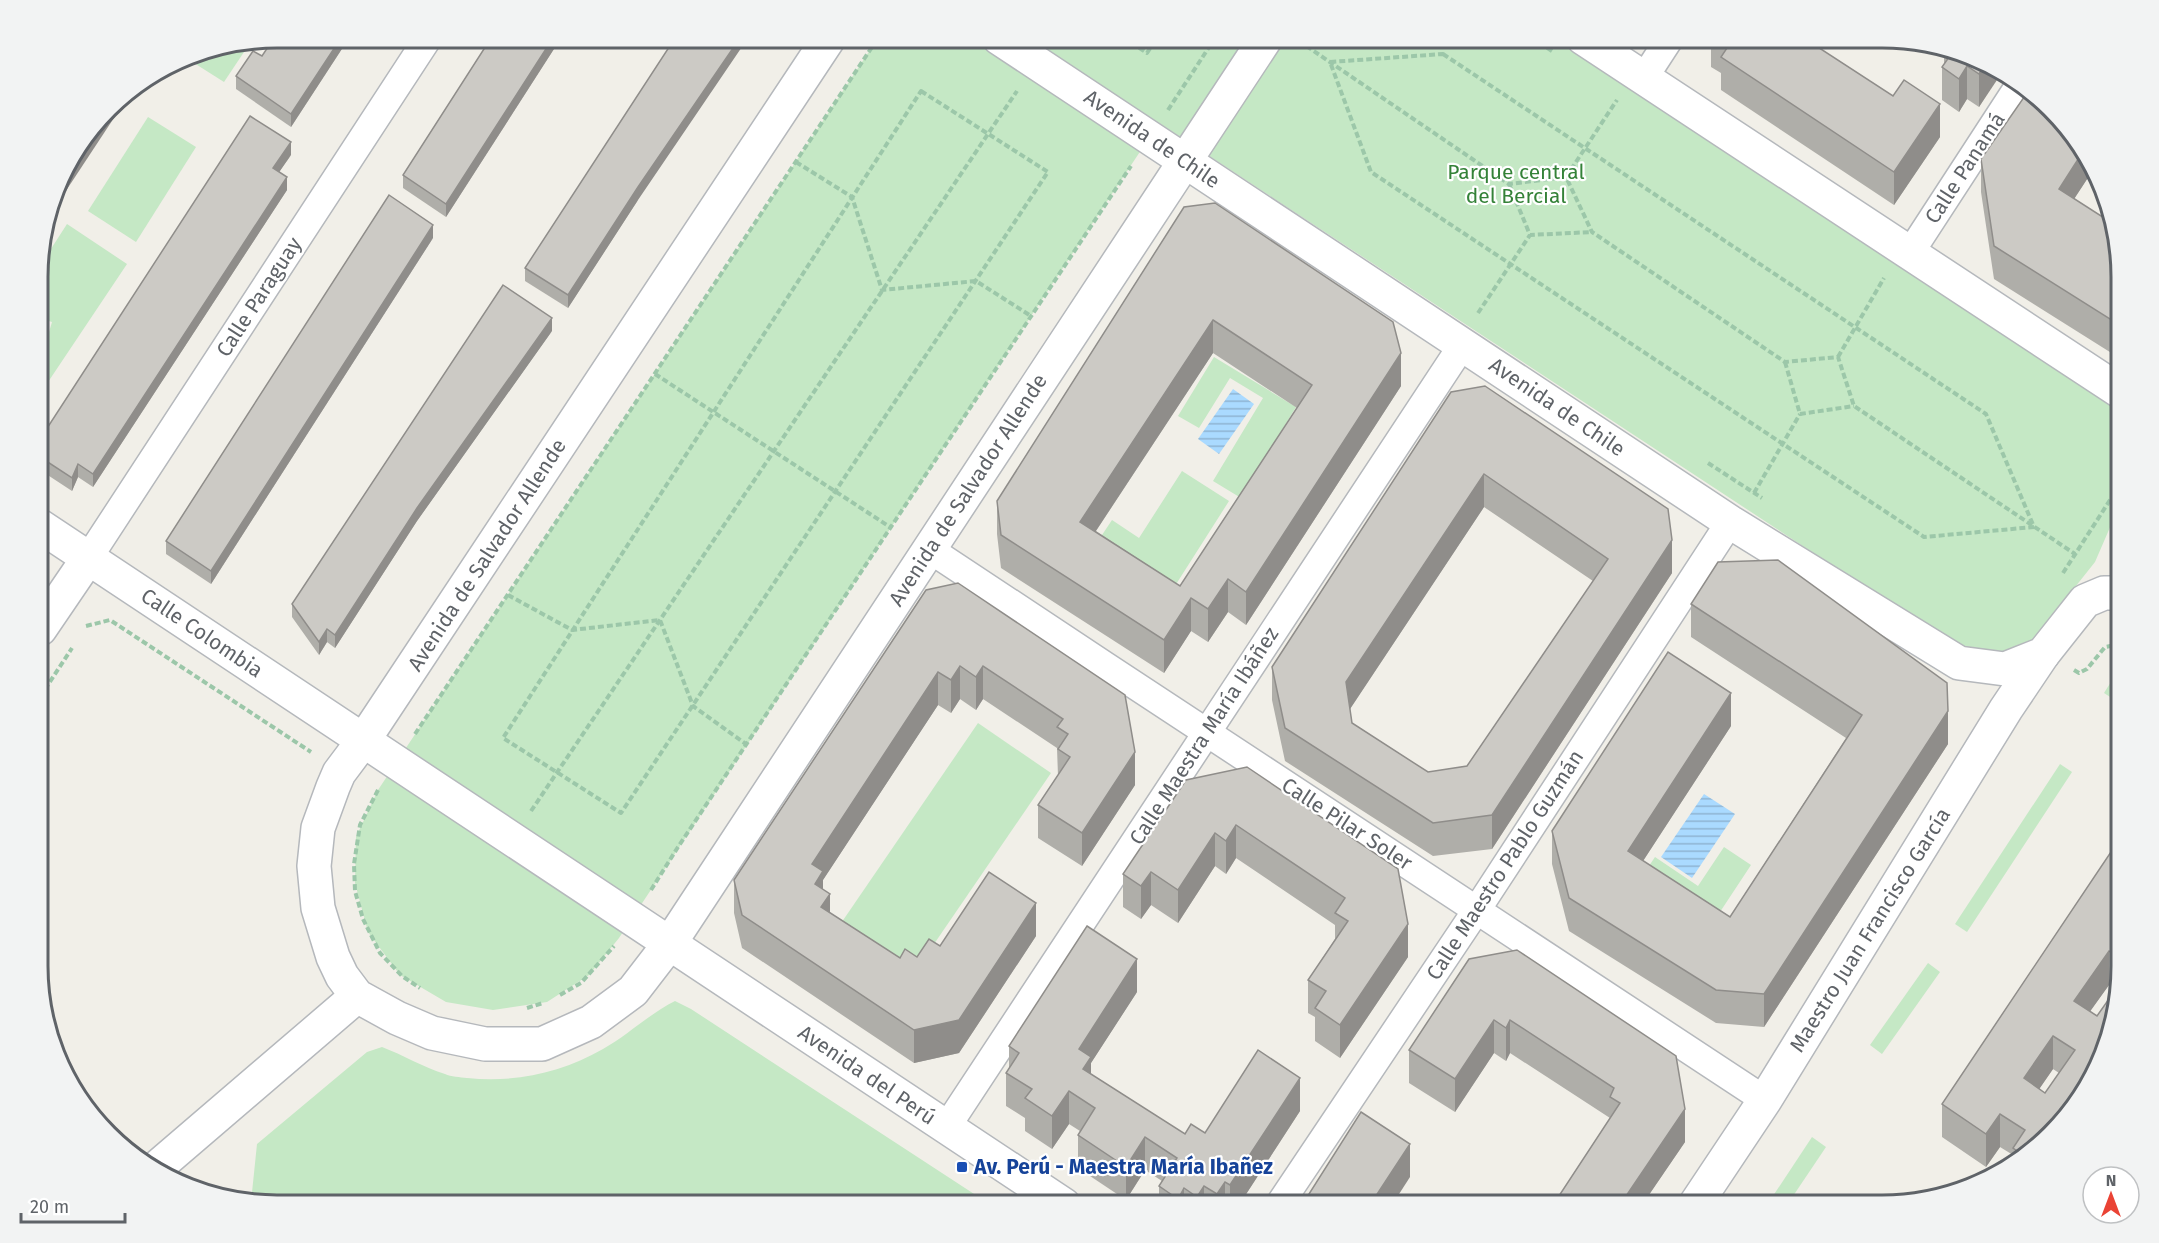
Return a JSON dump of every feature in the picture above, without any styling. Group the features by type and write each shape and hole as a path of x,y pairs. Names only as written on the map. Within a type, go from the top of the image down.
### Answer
{"street":[{"name":"Calle Paraguay","path":"89,558 421,48"},
{"name":"Avenida de Salvador Allende","path":"822,48 363,741 339,773 318,828 314,866 318,908 333,957 342,976 357,996 397,1018 432,1033 485,1044 542,1044 591,1022 633,992 670,944 1259,48"},
{"name":"Avenida de Chile","path":"1015,48 1037,62 1158,125 1184,162 1730,522 1959,663 2005,669 2043,654 2085,602 2104,593 2111,593"},
{"path":"1593,48 1632,87 1899,262 2111,386"},
{"path":"1632,87 1662,48"},
{"name":"Calle Panamá","path":"1899,262 2015,91"},
{"name":"Calle Maestra María Ibáñez","path":"946,1128 1462,344"},
{"name":"Calle Maestro Pablo Guzmán","path":"1286,1195 1478,908 1730,522"},
{"name":"Calle Colombia","path":"48,532 363,741"},
{"name":"Calle Pilar Soler","path":"929,549 1205,733 1478,908 1766,1100"},
{"path":"48,616 89,558"},
{"name":"Maestro Juan Francisco García","path":"1702,1195 1766,1100 2006,709 2043,654"},
{"path":"2005,669 2006,709"},
{"path":"363,741 387,777 513,839 670,944"},
{"name":"Avenida del Perú","path":"670,944 1049,1195"},
{"path":"162,1163 357,996"}],"path":[{"path":"428,994 402,976 380,953 363,919 355,891 354,864 360,825 387,777 871,48"},
{"path":"1139,48 1147,53 1150,48"},
{"path":"557,997 581,983 603,960 634,920 678,847 1208,48"},
{"path":"1308,48 1509,184 1530,235"},
{"path":"1330,62 1443,54 1986,414 2034,527"},
{"path":"513,839 1037,62"},
{"path":"1330,62 1371,172 1511,265 1924,537 2034,527"},
{"path":"1509,184 1566,177 1585,148 1632,87"},
{"path":"921,91 1048,172 621,813 503,738 852,197 921,91"},
{"path":"1158,125 1203,133"},
{"path":"796,162 852,197 882,290"},
{"path":"1566,177 1592,232 1785,362 1838,357"},
{"path":"1530,235 1592,232"},
{"path":"1469,306 1479,313 1530,235"},
{"path":"1899,262 1855,327 1838,357 1854,406 2075,554"},
{"path":"882,290 976,281 1031,316"},
{"path":"1754,493 1800,414 1785,362"},
{"path":"655,374 890,527"},
{"path":"1800,414 1854,406"},
{"path":"1705,460 1764,499"},
{"path":"2057,582 2111,498"},
{"path":"508,595 572,630 660,620"},
{"path":"81,634 87,625 110,620 339,773 387,777"},
{"path":"660,620 693,706 746,744"},
{"path":"48,684 75,643"},
{"path":"521,1009 548,1002"}],"green space":[{"name":"Parque central del Bercial","path":"871,48 1571,48 2111,403 2111,525 2095,562 2018,659 1987,667 1159,123 619,938 589,975 547,1002 493,1010 446,1002 400,975 368,932 355,883 356,837 378,790"},
{"path":"245,50 224,82 195,63"},
{"path":"148,117 196,147 136,242 88,211"},
{"path":"67,224 127,264 48,382 48,335 52,322 48,321 49,251"},
{"path":"1214,357 1296,407 1241,498 1213,481 1263,398 1230,378 1199,428 1178,416"},
{"path":"1182,471 1229,501 1173,589 1098,541 1112,520 1139,538"},
{"path":"2111,682 2111,698 2104,693"},
{"path":"978,723 1051,773 908,982 835,932"},
{"path":"2060,764 2072,772 1967,932 1955,924"},
{"path":"1724,847 1751,865 1718,915 1647,869 1655,857 1698,886"},
{"path":"1928,963 1940,972 1882,1054 1870,1045"},
{"path":"675,1001 691,1009 976,1195 252,1194 257,1144 367,1052 382,1047 453,1076 485,1079 520,1077 554,1070 587,1057 612,1043"},
{"path":"1812,1137 1826,1147 1794,1195 1774,1195"}],"water":[{"path":"1233,389 1254,404 1219,454 1198,439"},
{"path":"1704,794 1735,814 1692,878 1661,857"}],"building":[{"path":"267,48 334,48 291,114 236,76 253,51 262,56"},
{"path":"485,48 547,48 446,204 403,175"},
{"path":"668,48 733,48 638,187 568,295 525,268"},
{"path":"1727,48 1819,48 1893,96 1904,80 1940,104 1894,172 1721,57"},
{"path":"1948,58 1981,71 1979,74 1967,66 1959,79 1942,67"},
{"path":"2024,97 2044,115 2064,138 2078,160 2059,189 2103,217 2107,233 2111,262 2111,320 1994,246 1981,159"},
{"path":"250,116 291,142 273,168 287,177 93,474 78,464 72,478 48,462 48,427"},
{"path":"389,195 433,225 211,571 166,541"},
{"path":"1215,203 1393,322 1401,353 1246,592 1228,579 1208,609 1191,598 1164,640 1001,535 997,501 1184,207","holes":["1213,320 1312,385 1180,586 1080,522"]},
{"path":"503,285 552,318 417,508 335,635 327,629 319,642 292,604"},
{"path":"1485,386 1668,509 1672,540 1492,815 1433,823 1285,728 1272,667 1451,392","holes":["1484,474 1608,559 1467,766 1428,772 1352,723 1346,682"]},
{"path":"1778,560 1947,683 1948,711 1764,994 1716,990 1569,898 1552,831 1668,652 1731,693 1628,851 1730,917 1862,715 1691,604 1718,562"},
{"path":"958,583 1125,695 1135,752 1082,833 1038,805 1070,757 1058,749 1068,734 1057,727 1063,719 983,666 976,677 960,666 951,680 938,672 812,864 823,871 815,884 830,894 821,907 900,958 905,949 917,957 929,939 940,946 989,872 1036,903 959,1020 914,1030 742,915 734,880 926,590"},
{"path":"1247,767 1398,869 1408,924 1340,1025 1315,1008 1326,991 1308,980 1348,921 1335,913 1345,898 1236,825 1226,841 1215,833 1178,890 1151,872 1141,886 1123,874 1186,780"},
{"path":"2111,852 2111,952 2109,951 2074,1001 2097,1016 2108,1000 2094,1053 2064,1105 2044,1128 2021,1148 2017,1151 2013,1148 2025,1130 2000,1114 1986,1134 1942,1104","holes":["2053,1036 2075,1050 2045,1093 2024,1078"]},
{"path":"1087,926 1137,959 1079,1049 1091,1057 1083,1069 1185,1134 1191,1124 1205,1133 1258,1050 1300,1078 1230,1185 1225,1182 1217,1194 1204,1186 1198,1195 1194,1195 1184,1188 1180,1195 1172,1195 1159,1186 1177,1158 1145,1137 1126,1167 1078,1135 1095,1108 1069,1091 1052,1116 1025,1098 1032,1089 1006,1073 1019,1053 1009,1046"},
{"path":"1517,950 1676,1056 1685,1109 1627,1195 1560,1195 1620,1103 1610,1097 1614,1088 1510,1020 1506,1028 1494,1020 1455,1079 1409,1050 1469,959"},
{"path":"1361,1112 1410,1144 1377,1195 1308,1195"}],"place":[{"name":"Av. Perú - Maestra María Ibañez","path":"962,1167"}]}
